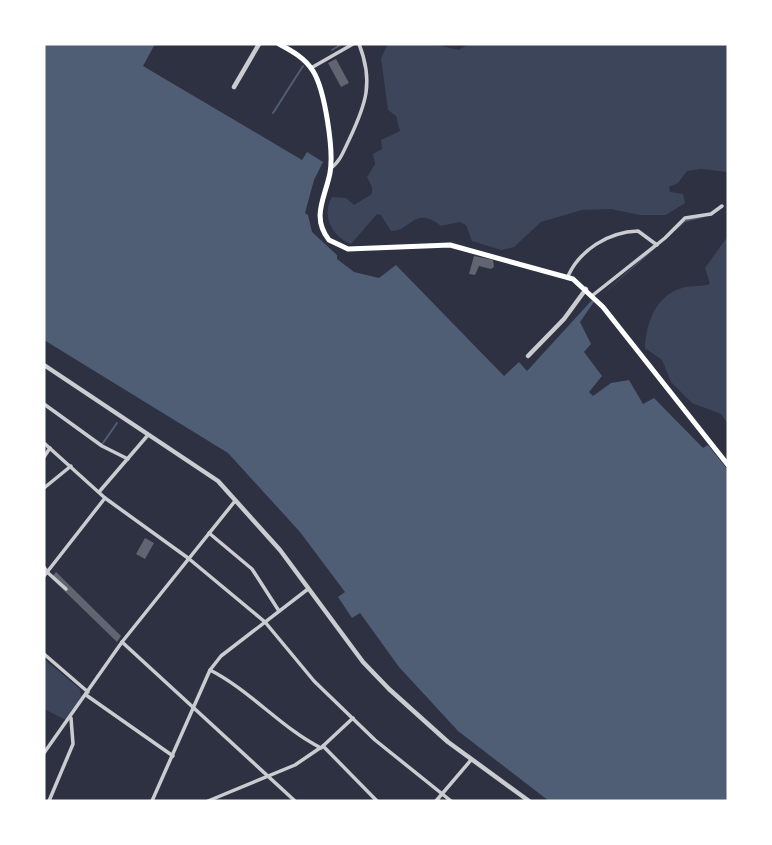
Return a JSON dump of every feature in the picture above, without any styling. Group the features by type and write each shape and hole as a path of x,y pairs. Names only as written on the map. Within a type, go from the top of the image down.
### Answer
{"highway":[{"path":"279,44 299,55 311,68 319,84 331,168 319,217 324,232 339,246 365,250 450,245 568,276 593,295 728,465"}],"street":[{"path":"234,87 259,44"},
{"path":"311,68 353,44"},
{"path":"331,168 345,148 367,98 366,70 359,44"},
{"path":"593,295 657,245 685,218 711,214 722,206"},
{"path":"568,276 582,253 620,233 638,231 657,245"},
{"path":"528,356 564,319 586,289"},
{"path":"44,365 210,474 237,499 309,588 363,662 389,690 471,760 529,801"},
{"path":"44,404 102,446 128,459"},
{"path":"99,492 149,433"},
{"path":"44,443 105,498 188,558 265,621 314,681 353,718 451,801"},
{"path":"44,457 50,448"},
{"path":"44,488 71,467"},
{"path":"66,589 45,572 105,498"},
{"path":"44,753 122,642 237,499"},
{"path":"209,533 246,562 279,611"},
{"path":"152,801 210,670 221,656 309,588"},
{"path":"122,642 296,801"},
{"path":"44,654 87,694 173,756"},
{"path":"210,670 253,696 284,726 322,747 377,801"},
{"path":"49,801 73,744 71,717"},
{"path":"208,801 295,765 322,747 353,718"},
{"path":"436,801 471,760"}],"shaded area":[{"path":"44,44 155,44 143,66 302,160 307,152 323,162 314,180 305,213 308,215 312,232 337,255 337,259 354,272 379,278 396,265 504,376 519,362 527,371 592,300 594,302 580,322 591,344 584,352 602,376 589,392 593,396 611,383 629,380 643,404 654,398 703,448 708,445 728,470 728,801 549,801 458,731 399,667 360,613 352,618 338,597 345,592 300,532 228,453 44,340"},
{"path":"388,44 432,44 459,50 468,44 728,44 728,172 701,169 687,171 678,183 669,187 670,192 683,194 685,203 666,215 640,215 611,209 582,210 541,222 514,247 501,250 472,241 466,225 460,222 441,226 432,220 419,218 391,231 381,215 377,214 351,244 338,236 330,225 329,204 332,197 346,198 354,205 372,194 367,177 375,164 373,154 382,149 381,140 400,131 396,116 388,110 381,58"},
{"path":"705,217 685,222 600,297 679,225 689,218"},
{"path":"728,236 728,424 721,414 692,403 671,382 662,360 645,348 650,320 659,303 682,288 710,284 705,268"},
{"path":"44,659 80,689 81,697 66,720 44,709"}],"building":[{"path":"336,59 349,83 341,87 328,63"},
{"path":"474,256 493,260 494,267 491,269 479,266 475,275 469,274"},
{"path":"145,538 154,543 145,559 136,554"},
{"path":"56,572 121,636 117,642 51,578"}],"waterway":[{"path":"332,50 342,44"},
{"path":"273,113 303,66"},
{"path":"103,443 117,423"}]}
